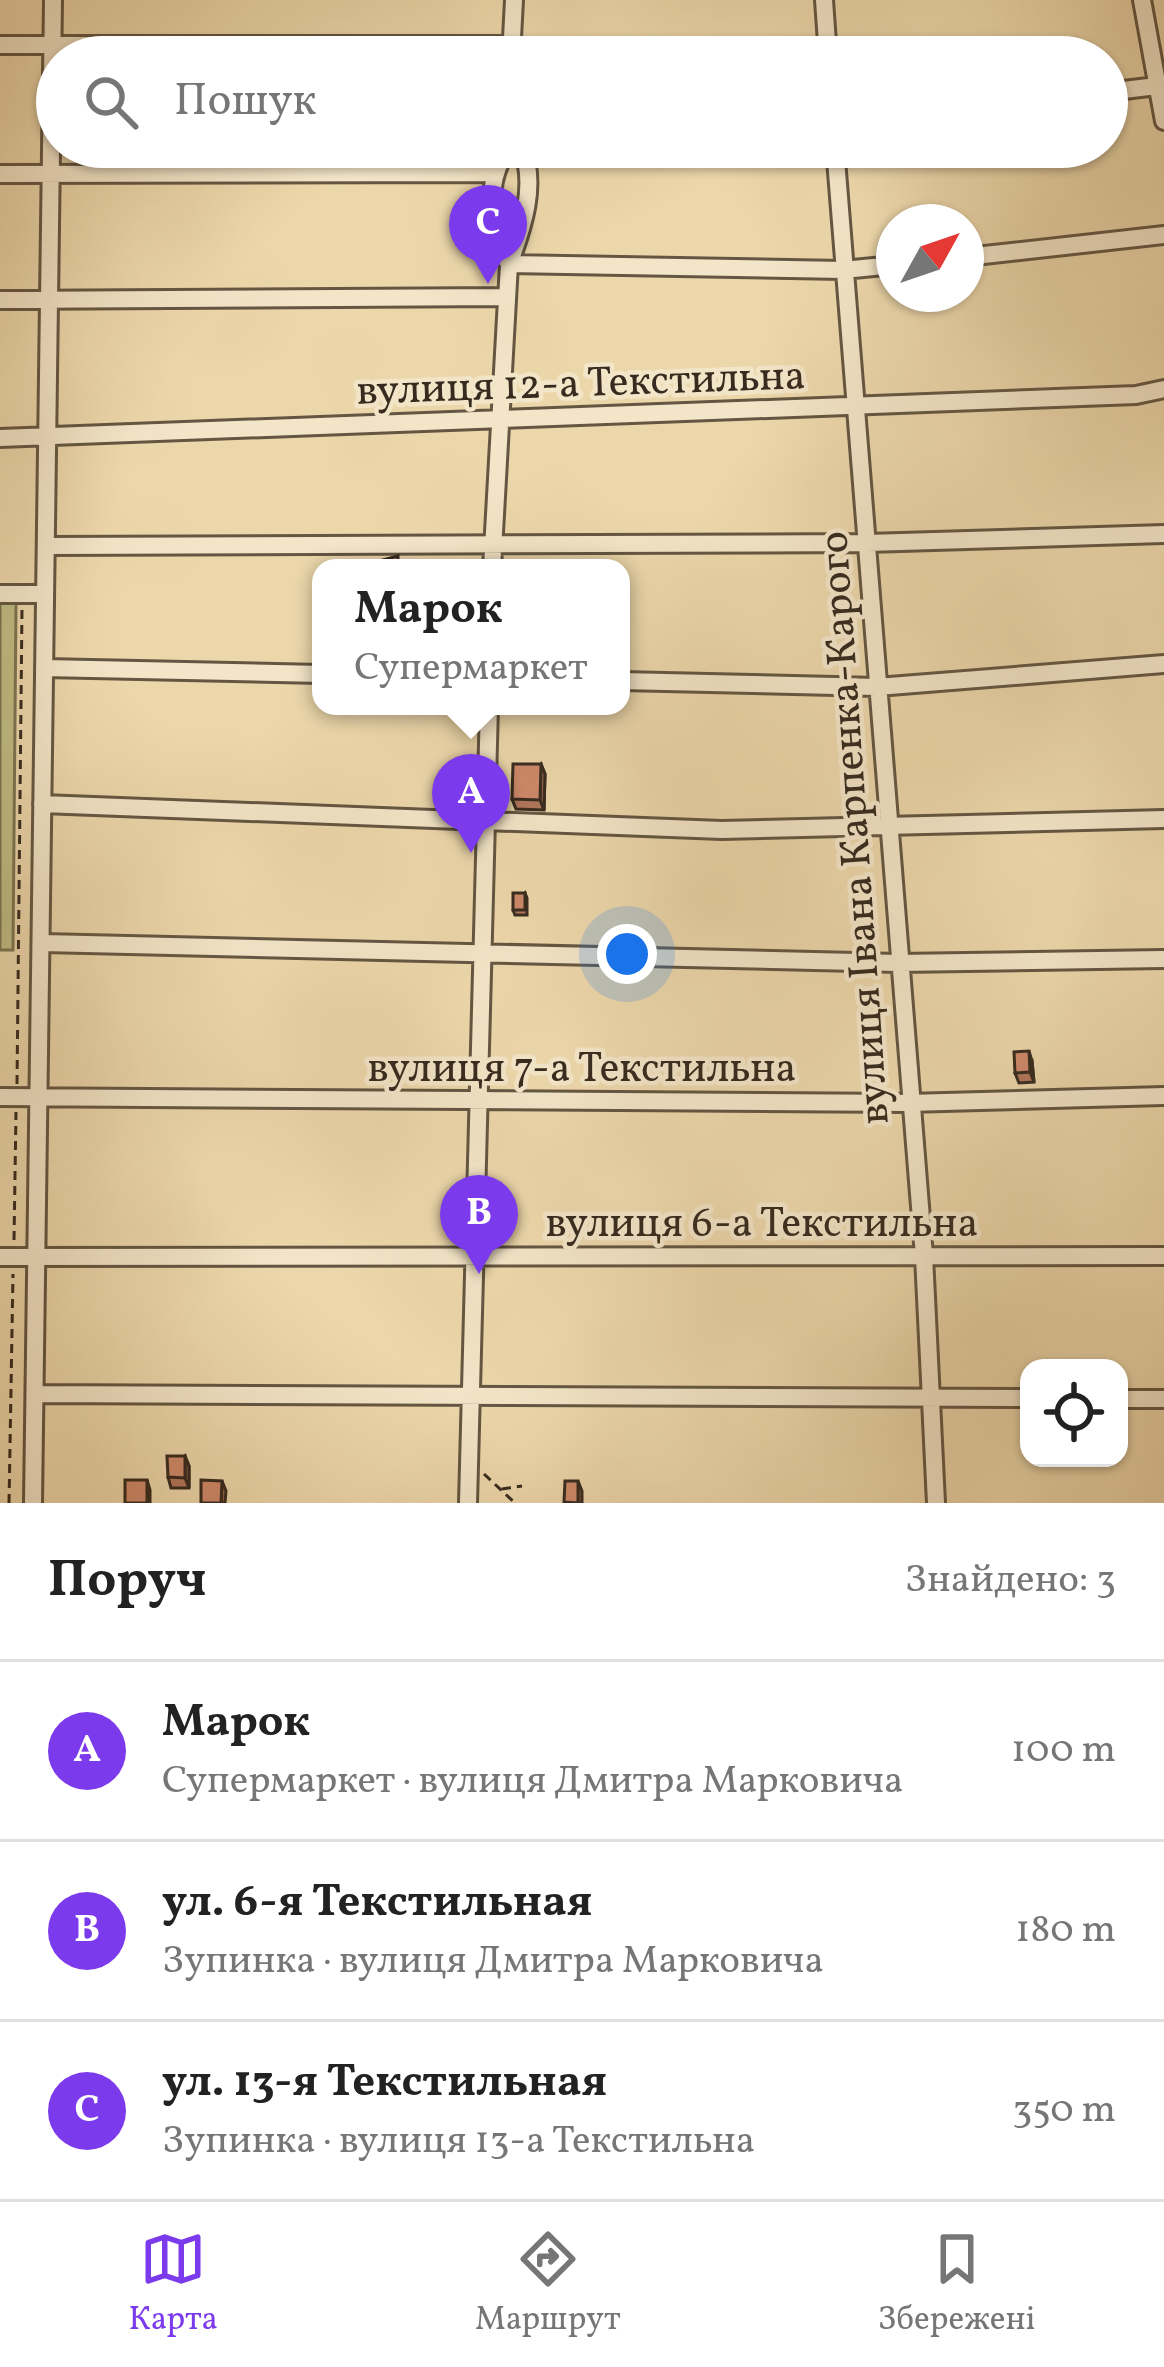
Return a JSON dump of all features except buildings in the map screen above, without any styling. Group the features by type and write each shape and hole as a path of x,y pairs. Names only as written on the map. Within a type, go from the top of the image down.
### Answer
{"street":[{"path":"52,36 53,0"},
{"path":"512,36 514,0"},
{"path":"824,0 827,36"},
{"path":"1142,0 1164,121"},
{"path":"0,45 36,45"},
{"path":"1128,89 1157,86"},
{"path":"33,1503 49,168"},
{"path":"498,168 495,242 509,264"},
{"path":"492,559 503,297 525,222 528,168"},
{"name":"вулиця Івана Карпенка-Карого","path":"836,168 908,1103 924,1256 936,1503"},
{"path":"0,174 496,172"},
{"path":"984,255 1164,235"},
{"path":"509,264 876,267"},
{"path":"0,300 503,297"},
{"name":"вулиця 12-а Текстильна","path":"0,438 498,422 1164,389"},
{"path":"46,546 867,543 1164,534"},
{"path":"0,594 45,594"},
{"path":"630,681 877,687 1164,664"},
{"path":"44,668 312,674"},
{"path":"468,1503 478,956 489,715"},
{"path":"42,804 890,830 1164,819"},
{"path":"43,944 898,964 1164,959"},
{"name":"вулиця 7-а Текстильна","path":"8,1097 908,1103 1164,1096"},
{"name":"вулиця 6-а Текстильна","path":"7,1257 1164,1256"},
{"path":"35,1394 1020,1398"},
{"path":"1128,1399 1164,1399"}],"path":[{"path":"9,1503 8,1097 22,594"},
{"path":"470,1461 515,1503"},
{"path":"500,1489 522,1486"}],"shaded area":[{"path":"0,603 16,603 13,950 0,950"}],"place":[{"name":"ул. 13-я Текстильная","path":"488,284"},
{"name":"Марок","path":"471,853"},
{"name":"ул. 6-я Текстильная","path":"479,1274"}]}
